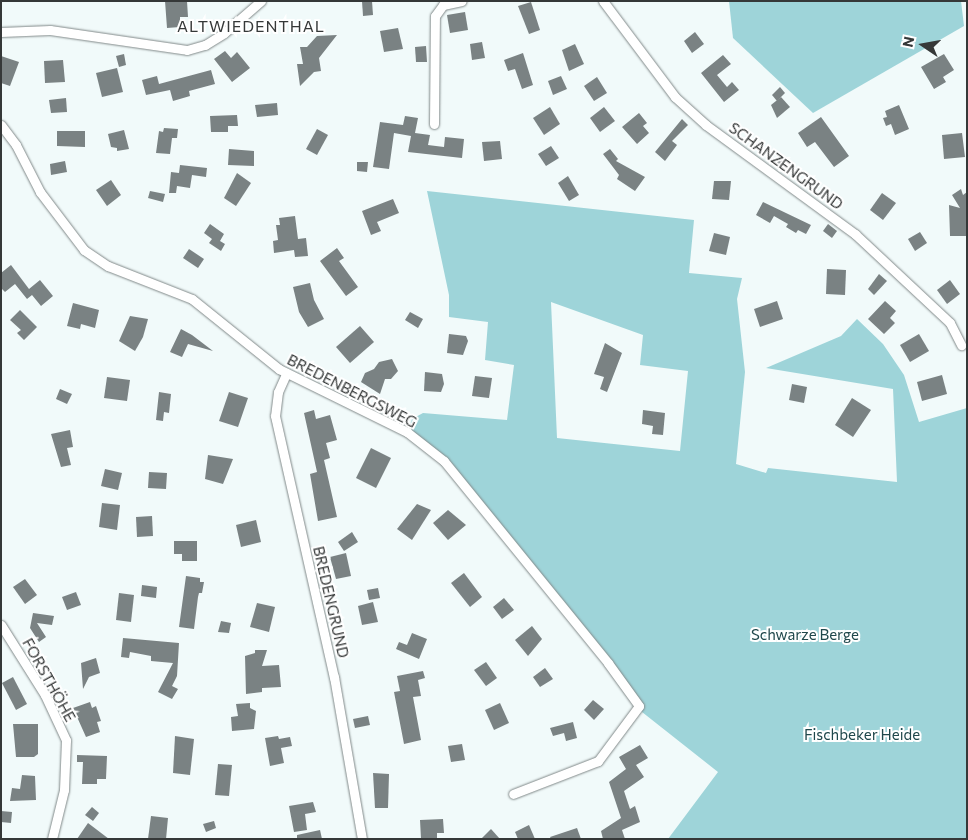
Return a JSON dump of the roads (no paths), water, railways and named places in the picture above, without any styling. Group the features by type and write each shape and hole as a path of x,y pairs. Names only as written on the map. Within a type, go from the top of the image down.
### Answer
{"street":[{"path":"1,32 60,31 187,50 205,45 224,33 262,1"},
{"path":"434,124 435,16 443,5 462,1"},
{"name":"SCHANZENGRUND","path":"603,1 675,98 855,234 950,323 961,345"},
{"name":"BREDENBERGSWEG","path":"1,125 16,145 40,192 84,250 108,266 192,299 286,374 407,432 444,461 494,519 639,706 598,761 513,794"},
{"name":"BREDENGRUND","path":"286,374 278,392 275,416 334,677 362,839"},
{"name":"FORSTHÖHE","path":"1,624 49,703 66,740 64,790 52,839"}],"district":[{"name":"ALTWIEDENTHAL","path":"251,26"}],"park label":[{"name":"Schwarze Berge","path":"805,635"},
{"name":"Fischbeker Heide","path":"862,735"}]}
